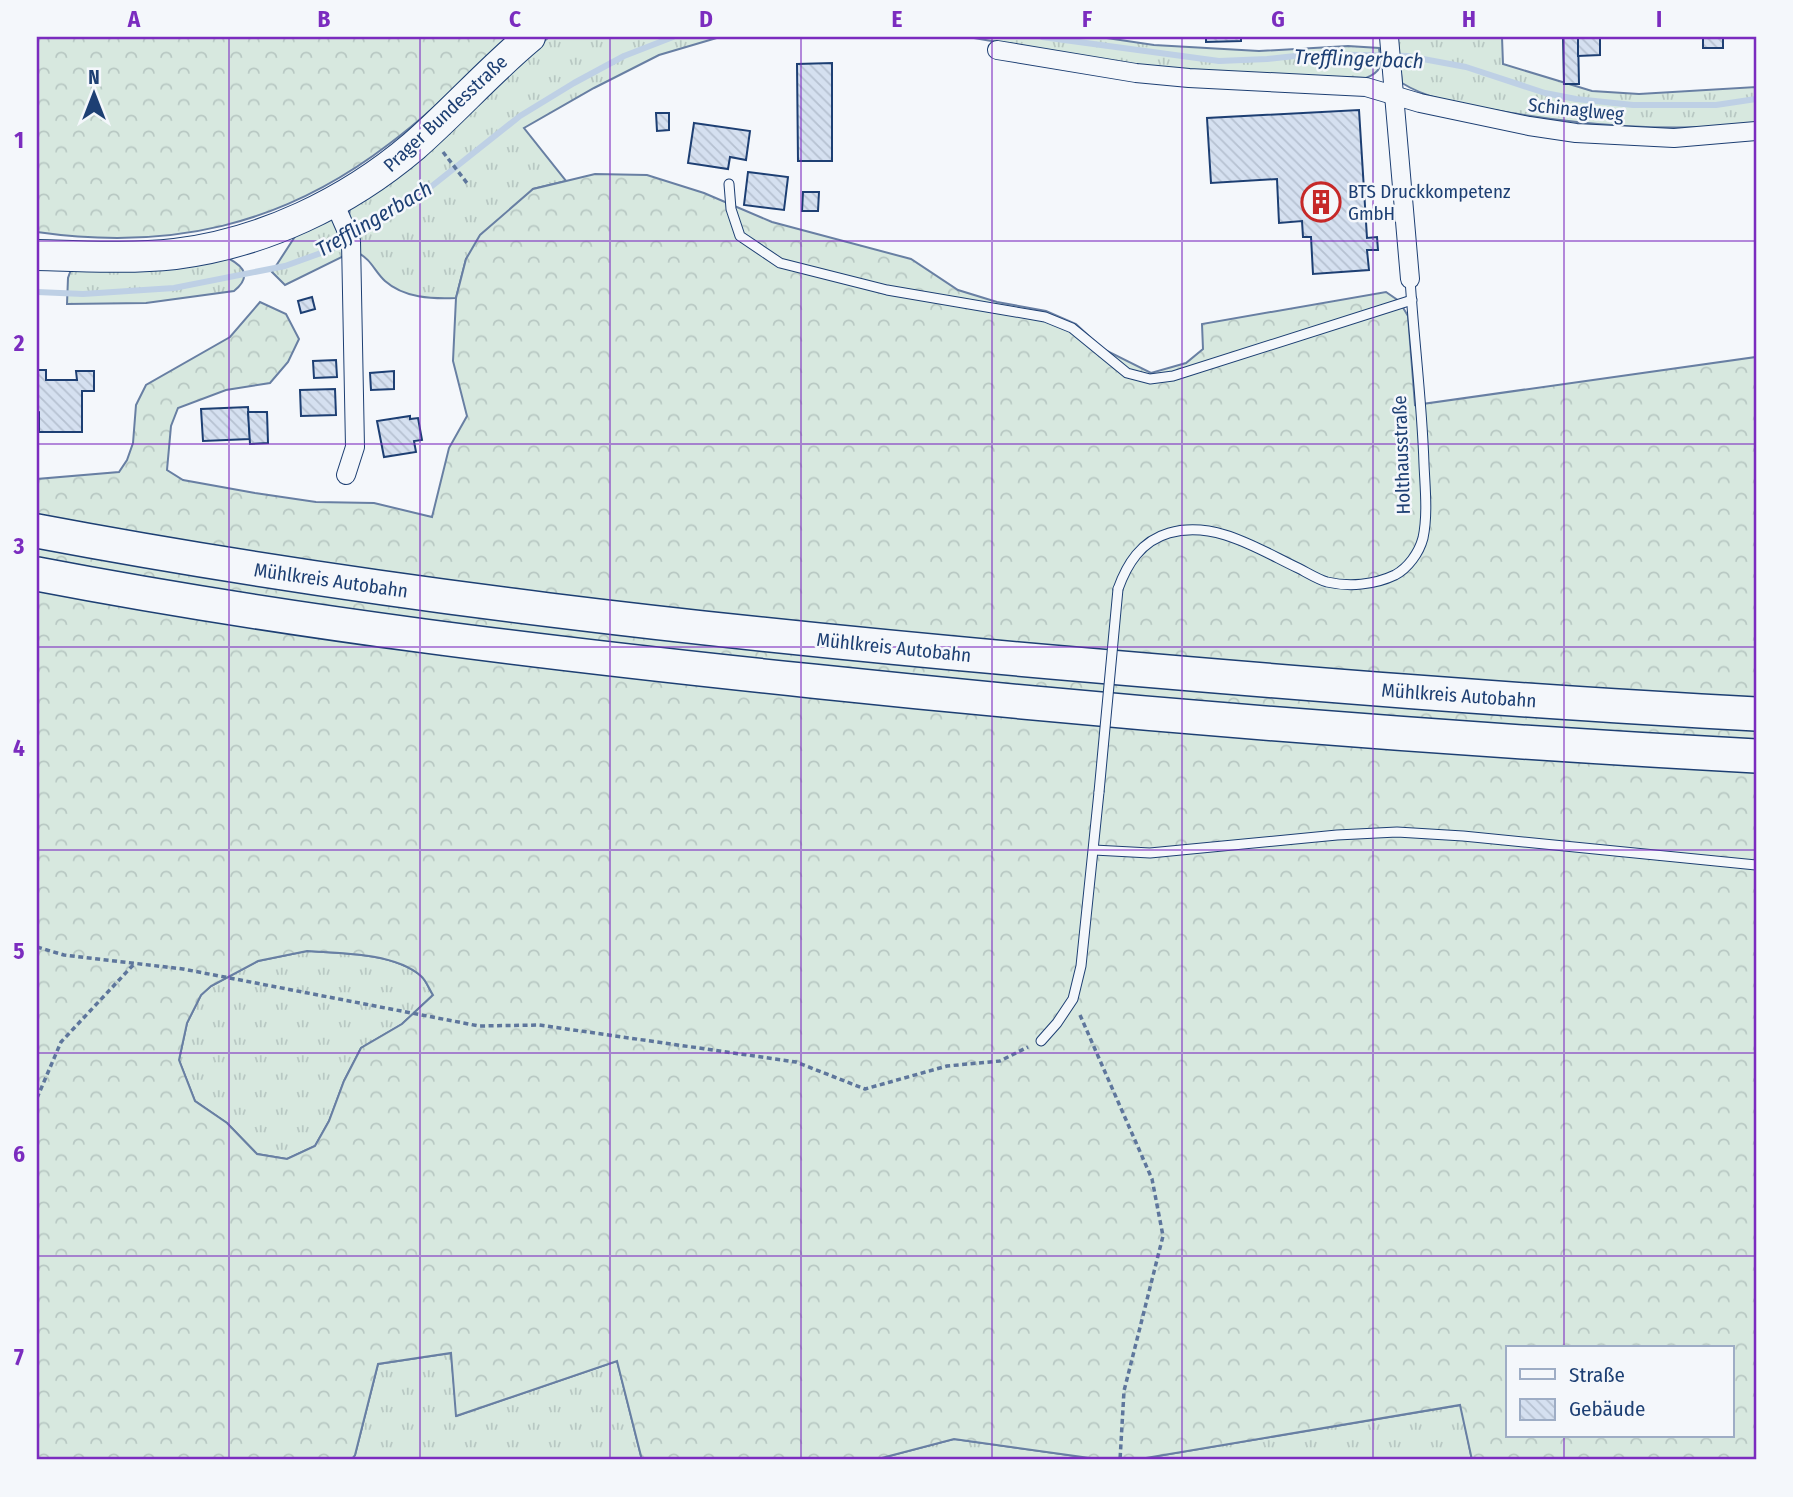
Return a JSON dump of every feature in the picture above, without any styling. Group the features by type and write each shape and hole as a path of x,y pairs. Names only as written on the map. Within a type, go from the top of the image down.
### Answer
{"highway":[{"name":"Mühlkreis Autobahn","path":"37,531 259,570 462,599 685,626 1245,679 1756,714"},
{"path":"37,574 252,612 484,645 679,667 1040,704 1314,727 1756,756"}],"main road":[{"name":"Prager Bundesstraße","path":"37,255 132,257 210,248 251,237 295,220 338,210 415,145 530,37"}],"street":[{"name":"Holthausstraße","path":"1389,38 1410,279"},
{"path":"998,50 1136,73 1366,87 1394,95"},
{"name":"Schinaglweg","path":"1394,95 1474,115 1576,133 1674,138 1756,131"},
{"path":"338,210 351,241 355,447 346,475"}],"lane":[{"path":"730,184 731,209 740,236 780,263 887,290 1045,317 1072,328 1127,373 1150,379 1173,376 1412,300"},
{"name":"Holthausstraße","path":"1073,999 1081,966 1094,850 1118,589 1126,567 1141,548 1160,535 1184,529 1208,530 1232,537 1325,581 1351,586 1396,575 1417,555 1423,538 1426,512 1423,417 1410,279"},
{"path":"1094,850 1150,853 1397,832 1463,835 1756,864"},
{"path":"1041,1041 1073,999"}],"path":[{"path":"445,155 467,183"},
{"path":"37,947 64,955 183,969 479,1026 539,1025 796,1062 865,1089 947,1066 1000,1061 1041,1041"},
{"path":"37,1098 61,1042 135,963"},
{"path":"1073,999 1152,1179 1163,1236 1124,1391 1121,1460"}],"green space":[{"path":"37,37 509,37 405,132 349,172 307,195 265,213 222,226 133,238 37,232"},
{"path":"549,37 720,37 659,55 524,128 566,181 533,189 466,259 456,298 419,296 393,287 358,253 349,218 350,206"},
{"path":"968,37 1100,37 1154,45 1259,51 1348,46 1379,48 1380,63 1378,70 1366,78 1250,75 1127,64"},
{"path":"1397,37 1502,37 1503,64 1592,91 1639,94 1756,87 1756,124 1657,127 1593,124 1527,116 1446,101 1423,94 1402,83"},
{"path":"595,174 647,175 704,193 772,222 911,259 958,290 997,302 1046,311 1076,324 1103,349 1151,373 1186,363 1203,349 1202,324 1386,292 1399,301 1408,316 1415,405 1756,357 1756,1460 1472,1460 1460,1405 1134,1460 1104,1460 954,1439 874,1460 642,1460 617,1361 456,1416 451,1353 378,1364 355,1455 351,1460 37,1460 37,479 119,472 133,443 136,405 146,385 230,337 260,302 286,314 299,339 288,362 270,383 226,390 178,408 171,426 167,470 183,480 255,493 316,502 374,503 432,517 449,448 467,416 453,361 456,298 466,259 480,235 533,189","holes":["307,951 382,959 410,968 421,976 433,995 402,1024 361,1048 315,1146 287,1159 257,1154 227,1123 195,1101 179,1060 187,1023 201,995 211,986 258,961"]},
{"path":"333,217 343,239 344,256 285,285 272,272 296,235"},
{"path":"221,255 243,270 244,279 234,291 146,303 67,304 68,278 72,267"},
{"path":"307,951 367,956 397,963 421,976 433,995 402,1024 361,1048 315,1146 287,1159 257,1154 227,1123 195,1101 179,1060 187,1023 201,995 211,986 258,961"},
{"path":"451,1353 457,1416 617,1361 642,1460 351,1460 355,1455 378,1364"},
{"path":"1461,1405 1472,1460 1134,1460"},
{"path":"954,1439 1104,1460 874,1460"}],"building":[{"path":"1206,37 1241,37 1241,41 1206,42"},
{"path":"1563,37 1578,37 1579,84 1564,84"},
{"path":"1578,37 1600,37 1600,55 1578,56"},
{"path":"1703,37 1723,37 1723,48 1703,48"},
{"path":"832,63 832,161 798,161 797,64"},
{"name":"BTS Druckkompetenz GmbH","path":"1359,110 1367,238 1377,237 1378,250 1367,250 1369,270 1313,274 1311,237 1303,237 1302,221 1279,223 1277,179 1211,183 1207,118"},
{"path":"656,113 669,113 669,130 657,131"},
{"path":"694,123 750,131 746,160 730,157 728,169 688,163"},
{"path":"748,172 788,177 784,210 744,205"},
{"path":"803,192 819,192 818,211 802,211"},
{"path":"312,297 315,309 301,313 298,301"},
{"path":"336,360 337,377 314,378 313,361"},
{"path":"37,370 46,370 46,380 77,380 76,371 94,371 94,391 82,391 82,432 39,432"},
{"path":"394,371 394,389 371,390 370,373"},
{"path":"335,389 336,415 301,416 300,390"},
{"path":"248,407 250,439 203,441 201,409"},
{"path":"248,412 267,412 268,443 250,444"},
{"path":"410,416 410,419 418,418 422,440 414,441 416,452 384,457 377,421"}],"waterway":[{"name":"Trefflingerbach","path":"37,292 83,294 174,288 285,266 332,249 432,186 520,116 624,56 673,37"},
{"name":"Trefflingerbach","path":"1042,37 1219,61 1313,54 1407,56 1466,67 1545,93 1633,105 1716,105 1756,99"}],"place":[{"name":"BTS Druckkompetenz GmbH","path":"1321,202"}]}
